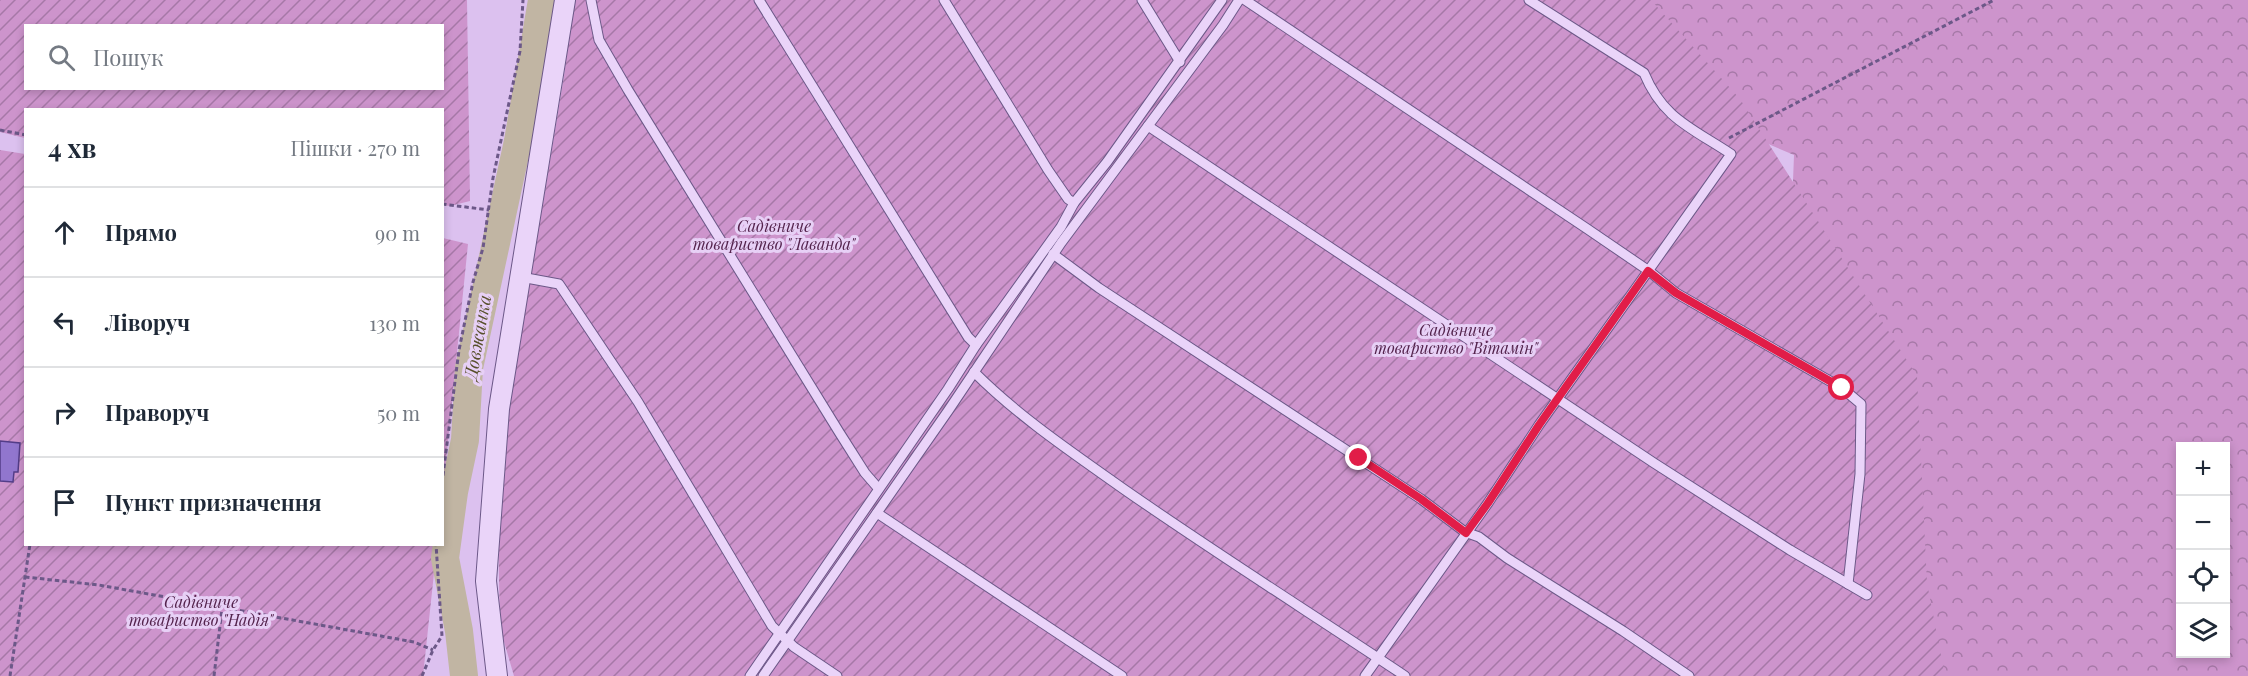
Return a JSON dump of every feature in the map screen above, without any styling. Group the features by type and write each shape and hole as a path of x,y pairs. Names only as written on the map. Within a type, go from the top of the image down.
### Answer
{"street":[{"path":"497,676 486,581 499,410 565,0"}],"lane":[{"path":"591,0 599,39 627,90 839,432 878,488"},
{"path":"759,0 968,337 976,345"},
{"path":"944,0 1048,170 1068,199 1074,203"},
{"path":"1142,0 1180,62"},
{"path":"750,676 976,345 1061,227 1074,203 1180,62 1222,0"},
{"path":"763,676 1053,254 1239,0"},
{"path":"1245,0 1648,271 1676,293 1842,388 1862,404 1860,474 1848,584"},
{"path":"1365,676 1731,154 1689,128 1665,109 1651,89 1644,73 1529,0"},
{"path":"1148,126 1654,463 1790,550 1867,595"},
{"path":"1053,254 1099,288 1421,499 1466,533 1479,537 1507,558 1623,631 1689,676"},
{"path":"521,277 559,284 638,402 772,626 837,676"},
{"path":"974,372 992,391 1064,447 1179,527 1405,676"},
{"path":"877,513 1122,676"}],"path":[{"path":"444,466 459,350 473,282 483,248 493,178 520,51 523,0"},
{"path":"1717,145 1994,0"},
{"path":"0,130 24,135"},
{"path":"444,204 489,210"},
{"path":"10,676 30,546"},
{"path":"422,676 442,636 436,546"},
{"path":"25,577 99,585 414,642 433,650"},
{"path":"214,676 222,609"}],"green space":[{"path":"0,0 467,0 470,201 444,205 444,108 24,108 24,138 0,132"},
{"name":"Садівниче товариство \"Вітамін\"","path":"573,0 1651,0 1740,99 1917,376 1927,583 1945,676 514,676 500,628 497,480 564,76"},
{"path":"1614,0 2248,0 2248,676 1936,676 1787,338 1794,155 1661,98"},
{"name":"Садівниче товариство \"Надія\"","path":"0,150 24,154 24,546 437,546 423,676 0,676"},
{"path":"444,238 468,244 444,480"}],"building":[{"path":"0,441 20,443 18,472 14,472 13,482 0,481"}],"waterway":[{"name":"Довжанка","path":"464,676 459,631 445,558 454,492 465,440 469,368 518,141 542,0"}],"route":[{"path":"1359,458 1421,499 1466,533 1648,271 1676,293 1842,388"}],"park label":[{"name":"Садівниче товариство \"Лаванда\"","path":"774,234"}]}
